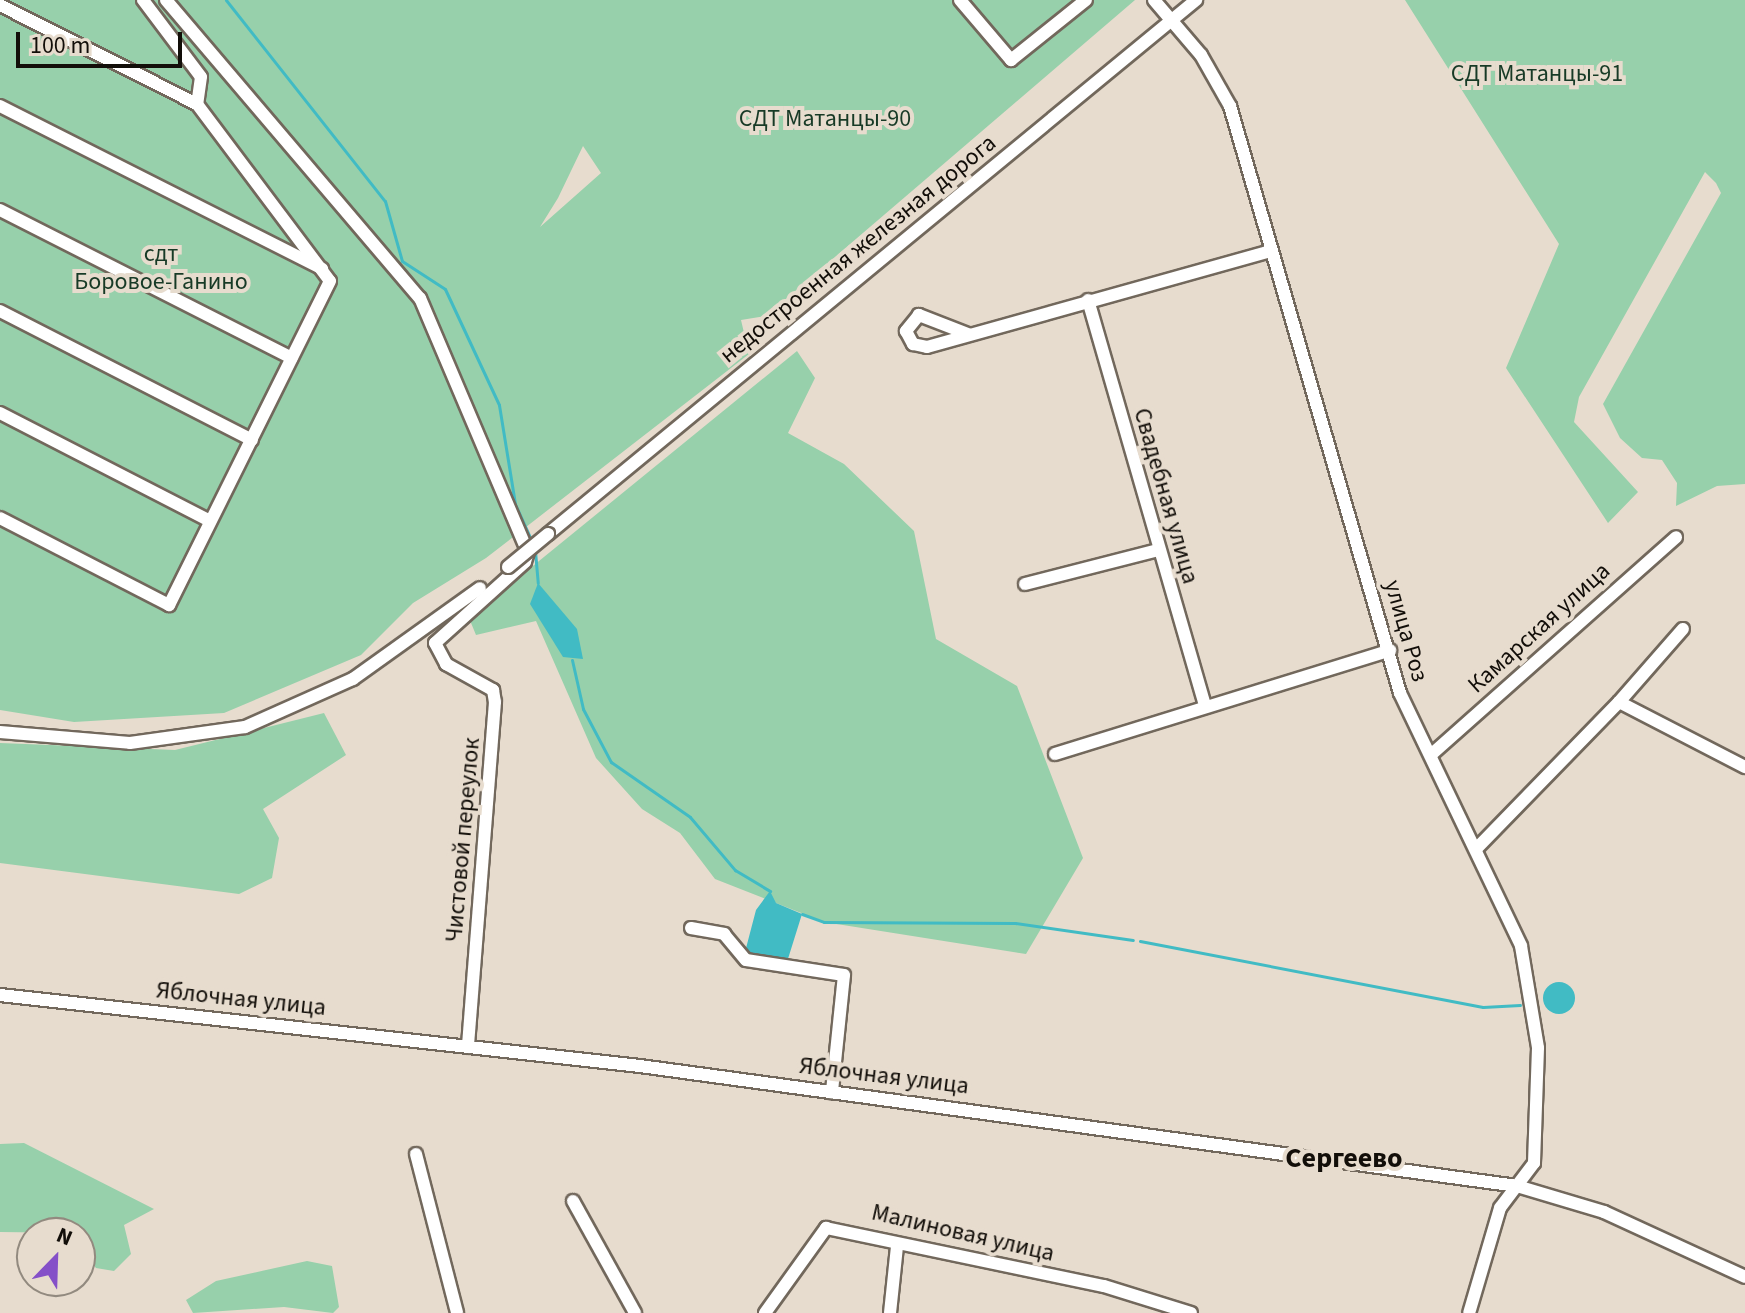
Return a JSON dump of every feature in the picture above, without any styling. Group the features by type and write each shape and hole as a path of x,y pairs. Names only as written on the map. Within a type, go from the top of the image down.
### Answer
{"street":[{"path":"143,0 201,77 197,104"},
{"name":"Чистовой переулок","path":"166,0 420,298 528,552 435,643 446,664 484,682 495,702 468,1047"},
{"path":"960,0 1011,60 1086,0"},
{"name":"улица Роз","path":"1154,0 1173,19 1214,75 1270,251 1390,650 1400,693 1433,753 1521,946 1538,1048 1534,1163 1500,1208 1469,1313"},
{"name":"недостроенная железная дорога","path":"0,732 130,743 245,727 353,679 508,567 1196,0"},
{"path":"0,5 197,104 328,272 330,281 169,605 0,518"},
{"path":"0,106 328,272"},
{"path":"0,210 292,358"},
{"path":"968,334 1270,251"},
{"name":"Свадебная улица","path":"1088,300 1204,703"},
{"path":"0,311 252,440"},
{"path":"0,413 210,521"},
{"name":"Камарская улица","path":"1433,753 1676,537"},
{"path":"1025,584 1158,550"},
{"path":"1477,848 1619,702 1683,629"},
{"path":"1055,754 1204,703 1390,650"},
{"path":"1619,702 1745,767"},
{"path":"691,928 724,934 746,960 844,975 832,1092"},
{"name":"Яблочная улица","path":"0,995 468,1047 832,1092 1517,1186 1604,1212 1745,1277"},
{"path":"416,1154 457,1313"},
{"path":"573,1201 635,1313"},
{"name":"Малиновая улица","path":"765,1313 826,1228 897,1246 1104,1286 1191,1313"},
{"path":"890,1313 897,1246"}],"green space":[{"path":"0,0 1135,0 766,316 741,320 749,354 486,558 413,603 361,655 224,713 74,722 0,710","holes":["583,146 601,173 540,227"]},
{"name":"СДТ Матанцы-91","path":"1405,0 1745,0 1745,484 1717,486 1676,506 1677,483 1662,460 1642,458 1620,438 1603,404 1721,193 1716,183 1705,172 1579,397 1574,422 1638,492 1608,523 1506,368 1559,244"},
{"path":"797,351 815,378 788,433 844,464 914,531 936,639 1017,686 1083,858 1026,954 824,922 715,879 680,833 642,809 596,758 536,621 476,635 469,618"},
{"path":"324,713 346,755 263,809 279,838 272,878 239,894 0,863 0,743 175,750"},
{"path":"24,1143 154,1209 124,1225 131,1254 114,1271 96,1268 96,1217 16,1217 16,1232 0,1232 0,1144"},
{"path":"307,1261 332,1266 339,1307 333,1313 284,1307 193,1313 186,1300 216,1281"}],"water":[{"path":"538,583 577,629 583,659 563,657 530,604"},
{"path":"770,891 776,903 802,914 787,962 745,952 756,910"},
{"path":"1559,982 1571,986 1575,998 1571,1010 1559,1014 1547,1010 1543,998 1547,986"}],"waterway":[{"path":"226,0 385,201 402,261 445,289 499,405 515,504 533,544"},
{"path":"535,551 538,583"},
{"path":"572,660 583,709 611,762 690,817 735,870 770,891"},
{"path":"802,914 824,922 1015,923 1133,940"},
{"path":"1140,941 1483,1007 1520,1005"}],"district":[{"name":"Сергеево","path":"1344,1158"}],"park label":[{"name":"СДТ Матанцы-90","path":"825,119"},
{"name":"сдт Боровое-Ганино","path":"161,268"}]}
